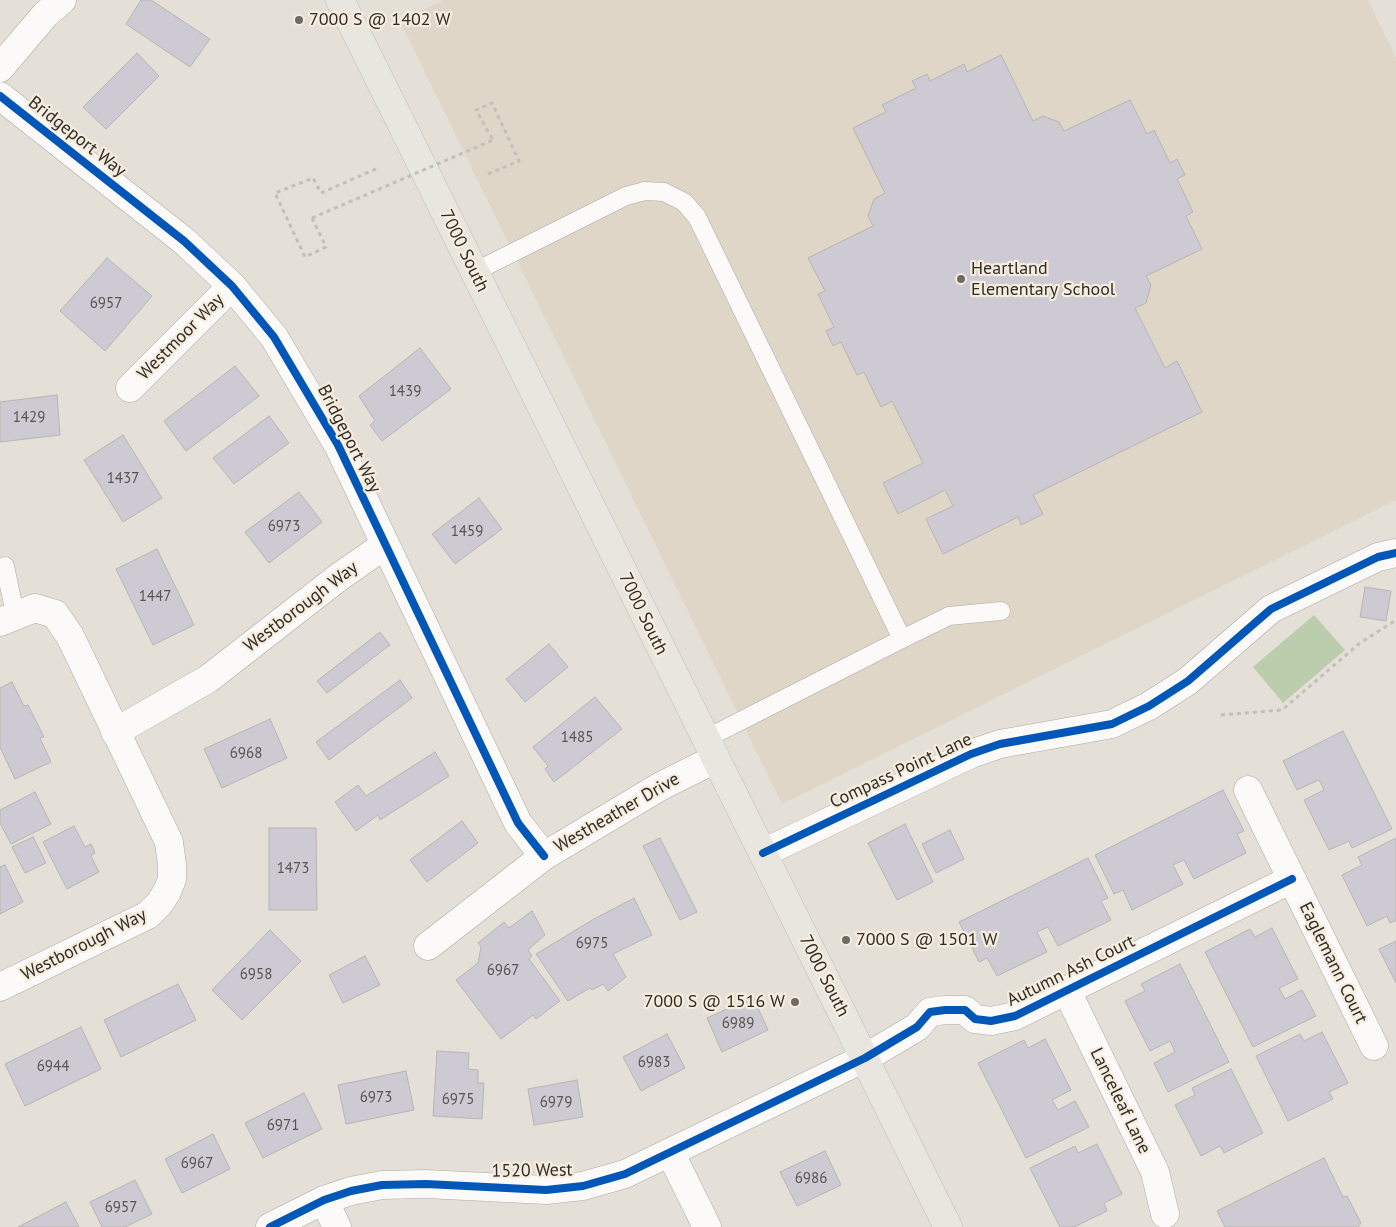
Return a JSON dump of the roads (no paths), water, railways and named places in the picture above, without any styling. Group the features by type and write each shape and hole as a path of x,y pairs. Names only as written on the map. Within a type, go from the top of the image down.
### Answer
{"main road":[{"name":"7000 South","path":"344,1 474,272 948,1227"}],"street":[{"path":"0,68 45,15 62,0"},
{"name":"Bridgeport Way","path":"0,96 140,205 232,286 274,337 338,445 518,823 544,856"},
{"name":"Westmoor Way","path":"130,388 232,286"},
{"name":"Westborough Way","path":"116,732 208,678 339,577 385,545"},
{"name":"Compass Point Lane","path":"763,853 971,754 1000,744 1112,724 1149,706 1188,681 1270,609 1378,557 1396,553"},
{"name":"Westborough Way","path":"0,987 148,915 167,892 172,879 168,842 70,636 55,614 35,608 7,618"},
{"name":"Westheather Drive","path":"428,946 544,856 661,786 710,749"},
{"path":"1248,790 1292,879"},
{"name":"Autumn Ash Court","path":"865,1058 917,1027 930,1012 964,1010 975,1019 992,1021 1015,1016 1292,879"},
{"name":"Eaglemann Court","path":"1292,879 1374,1046"},
{"name":"Lanceleaf Lane","path":"1066,991 1156,1172 1165,1214"},
{"name":"1520 West","path":"270,1227 324,1200 351,1190 382,1185 426,1184 546,1190 583,1186 625,1174 671,1154 865,1058"},
{"path":"671,1154 707,1227"},
{"path":"324,1200 337,1227"}],"lane":[{"path":"474,272 626,196 646,191 664,192 684,202 696,216 902,639"},
{"path":"6,566 7,618"},
{"path":"710,749 835,674 949,616 1001,611"}],"place":[{"name":"7000 S @ 1402 W","path":"299,20"},
{"name":"Heartland Elementary School","path":"961,279"},
{"name":"7000 S @ 1501 W","path":"846,940"},
{"name":"7000 S @ 1516 W","path":"795,1002"}]}
